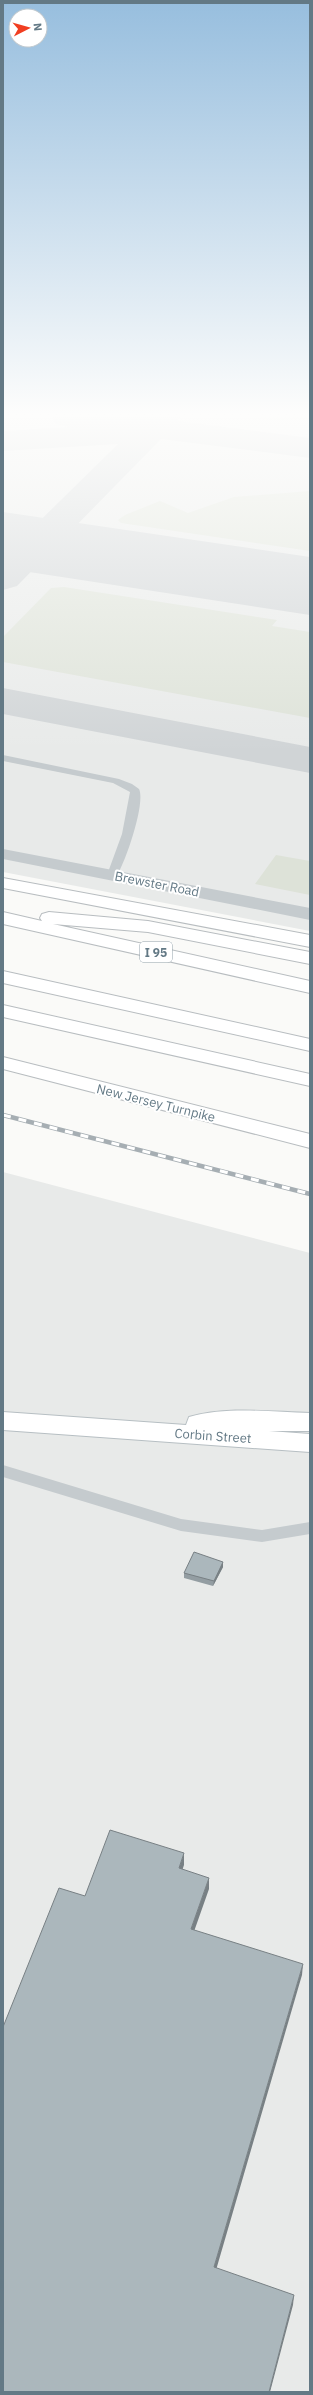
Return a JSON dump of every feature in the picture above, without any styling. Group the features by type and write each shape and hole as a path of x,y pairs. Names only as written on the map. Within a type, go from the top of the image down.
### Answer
{"main road":[{"path":"3,883 310,941"},
{"path":"3,917 86,919 154,927 310,958"},
{"name":"I 95","path":"3,917 310,987"},
{"path":"3,977 310,1045"},
{"path":"3,1011 310,1080"},
{"name":"New Jersey Turnpike","path":"3,1063 310,1142"},
{"name":"Corbin Street","path":"3,1421 310,1443"},
{"name":"Corbin Street","path":"117,1429 233,1421 310,1422"}],"street":[{"name":"Brewster Road","path":"3,854 310,914"}],"lane":[{"path":"3,758 116,781 129,786 135,791 135,801 118,861 112,875"},
{"path":"3,1471 181,1525 262,1536 310,1528"}],"shaded area":[{"path":"3,529 310,529 310,931 3,872"},
{"path":"160,529 310,529 310,551"},
{"path":"64,587 277,620 272,626 310,632 310,718 3,662 3,637 51,588"},
{"path":"276,855 310,861 310,895 255,884"},
{"path":"3,1172 310,1253 310,2392 3,2392"}],"building":[{"path":"194,1552 223,1562 214,1581 184,1573"},
{"path":"110,1830 184,1853 179,1868 209,1878 191,1929 303,1964 214,2267 294,2295 269,2392 3,2392 3,2027 59,1888 85,1896"}],"taxiway":[{"path":"3,578 52,529"},
{"path":"3,701 310,760"}],"runway":[{"path":"3,540 310,586"}],"railway":[{"path":"3,1115 310,1194"}]}
